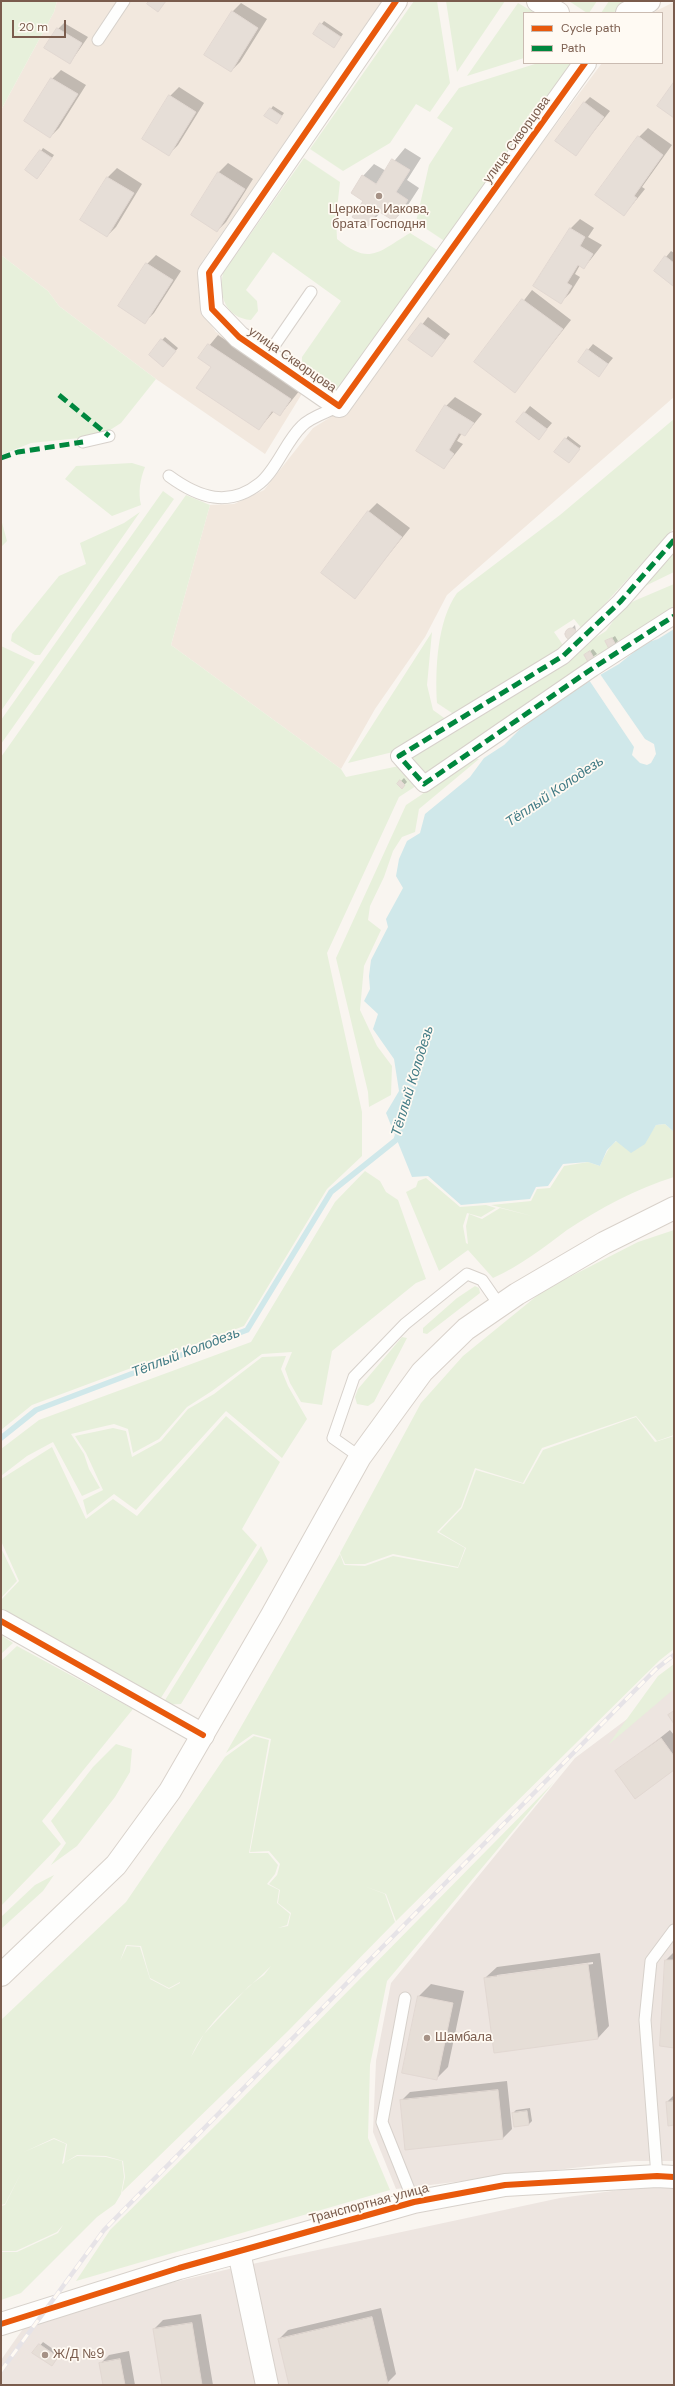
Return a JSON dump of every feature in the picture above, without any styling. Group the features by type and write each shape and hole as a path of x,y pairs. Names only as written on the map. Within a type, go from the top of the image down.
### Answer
{"street":[{"name":"улица Скворцова","path":"396,1 209,273 212,309 239,337 339,406 584,64"},
{"path":"538,1 556,12"},
{"path":"629,12 649,1"},
{"path":"674,540 620,602 563,656 399,756 424,784 593,668 674,616"},
{"path":"1,1975 116,1865 170,1791 272,1615 360,1457 422,1372 466,1329 500,1306 604,1243 674,1208"},
{"path":"1,1621 203,1735"},
{"name":"Транспортная улица","path":"8,2321 179,2268 414,2202 505,2185 666,2176"},
{"path":"239,2252 267,2385"}],"lane":[{"path":"98,40 124,1"},
{"path":"267,356 310,292"},
{"path":"169,476 186,488 210,496 232,499 261,482 302,425 339,406"},
{"path":"83,442 109,436"},
{"path":"360,1457 333,1438 354,1377 405,1324 467,1274 482,1280 500,1306"},
{"path":"666,2176 645,2020 651,1961 674,1930"},
{"path":"405,1998 382,2122 414,2202"}],"shaded area":[{"path":"57,1 382,1 202,262 198,284 201,311 216,332 303,392 265,454 156,379 59,306 48,291 1,255 1,110 54,12"},
{"path":"674,2 674,397 447,595 425,637 375,709 341,769 171,645 210,505 234,504 264,490 313,428 342,410 601,64 663,64 663,12 654,12"},
{"path":"674,1684 674,2161 632,2161 396,2189 373,2132 376,2061 391,1983 575,1758"},
{"path":"665,2184 674,2185 674,2385 1,2385 1,2360 32,2316 229,2269 560,2198"}],"green space":[{"path":"1,1 57,1 54,12 1,110"},
{"path":"414,1 437,1 450,83 430,112 416,104 390,143 343,171 310,149"},
{"path":"446,1 505,1 457,72"},
{"path":"569,1 597,1 590,12 586,12"},
{"path":"609,1 635,1 614,12 602,12"},
{"path":"518,3 533,12 523,12 523,58 467,76"},
{"path":"535,64 576,64 449,244 416,222 429,165 453,128 437,118 459,88"},
{"path":"304,158 340,182 336,218 337,239 348,247 366,254 374,253 390,246 410,233 442,253 339,391 328,391 302,368 302,357 341,301 273,252 246,290 257,301 258,311 251,320 235,315 226,304 223,297 223,273"},
{"path":"1,255 48,291 59,306 156,379 121,423 110,430 80,438 31,443 1,455"},
{"path":"674,419 674,528 582,629 574,619 554,632 565,648 455,715 437,703 436,676 441,631 450,604 457,593 560,515"},
{"path":"132,463 145,467 140,486 141,505 112,516 65,479 76,466"},
{"path":"163,491 174,499 1,744 1,720"},
{"path":"186,495 210,505 171,645 341,769 346,777 399,766 416,786 399,797 327,953 362,1112 362,1156 327,1189 244,1326 32,1405 1,1430 1,757"},
{"path":"140,512 40,655 35,655 11,641 12,634 59,576 86,564 80,543 124,523"},
{"path":"1,519 7,541 1,547"},
{"path":"674,550 674,572 639,589"},
{"path":"674,584 674,608 428,778 408,758 606,631 621,610 634,601"},
{"path":"432,632 427,685 433,710 447,720 393,752 348,763"},
{"path":"1,646 35,662 1,711"},
{"path":"469,757 479,759 419,809 415,832 402,837 393,851 384,877 370,906 368,920 381,930 364,966 360,1010 377,1046 392,1066 391,1095 369,1107 368,1092 336,958 406,805"},
{"path":"665,1124 674,1132 674,1177 632,1193 592,1214 522,1262 493,1278 468,1250 439,1271 406,1192 416,1187 418,1181 426,1178 460,1207 486,1205 496,1208 481,1217 467,1213 463,1226 466,1243 468,1244 466,1226 469,1214 482,1219 500,1208 532,1216 491,1205 531,1201 537,1189 550,1188 564,1166 588,1162 600,1166 609,1148 618,1140 650,1134 656,1125"},
{"path":"365,1171 380,1181 386,1192 398,1200 426,1279 416,1283 332,1351 322,1405 301,1402 290,1383 285,1369 292,1352 262,1354 212,1391 187,1407 159,1439 133,1453 128,1429 114,1424 71,1434 84,1454 89,1469 100,1488 82,1496 53,1442 27,1456 1,1476 1,1449 39,1420 251,1342 335,1202"},
{"path":"674,1230 674,1435 657,1441 636,1416 542,1448 523,1483 475,1468 461,1507 437,1532 465,1548 458,1567 393,1554 365,1564 345,1564 340,1553 421,1403 463,1356 544,1290 638,1242"},
{"path":"475,1286 479,1288 480,1293 427,1334 423,1333 423,1328 457,1298"},
{"path":"402,1337 407,1338 374,1402 368,1406 357,1404 355,1397 358,1389"},
{"path":"286,1356 281,1369 288,1386 307,1419 282,1458 226,1411 136,1510 114,1494 87,1515 83,1500 103,1490 86,1453 75,1436 113,1428 126,1431 132,1457 161,1441 188,1409 214,1394 262,1357"},
{"path":"226,1416 280,1462 242,1529 257,1545 159,1701 1,1613 1,1600 19,1581 1,1541 1,1479 52,1447 86,1519 113,1499 137,1516"},
{"path":"636,1417 655,1442 674,1436 674,1649 660,1660 396,1921 386,1894 364,1886 385,1894 395,1922 288,2031 122,2192 125,2177 123,2161 106,2156 77,2155 65,2162 77,2156 106,2157 122,2161 124,2177 121,2194 115,2204 97,2217 21,2293 1,2300 1,2252 17,2252 58,2233 63,2225 57,2232 16,2251 1,2251 1,2206 5,2205 21,2173 5,2204 1,2205 1,2020 126,1902 225,1757 254,1736 269,1740 249,1853 268,1853 278,1865 275,1874 267,1884 279,1890 277,1903 290,1914 287,1925 278,1928 288,1926 291,1913 278,1903 280,1890 269,1884 277,1875 280,1864 269,1851 250,1852 271,1739 253,1734 226,1753 340,1554 344,1565 365,1566 393,1556 458,1568 466,1548 439,1532 462,1508 476,1470 524,1484 543,1450","holes":["126,1945 141,1946 150,1978 169,1988 180,1983 169,1989 150,1979 140,1947 127,1946 120,1961","271,1966 264,1975 253,1983","243,1992 205,2033 226,2008","54,2138 67,2144 64,2163 62,2164 66,2144 54,2139 24,2152"]},
{"path":"261,1546 268,1561 181,1704 162,1705"},
{"path":"1,1548 17,1581 1,1598"},
{"path":"1,1635 13,1643 1,1654"},
{"path":"17,1646 133,1709 42,1821 61,1844 1,1906 1,1661"},
{"path":"674,1664 674,1689 608,1745 658,1676"},
{"path":"116,1744 132,1749 130,1772 115,1797 77,1846 51,1865 66,1843 51,1821 93,1767"},
{"path":"554,1782 387,1981 370,2065 368,2138 390,2190 76,2281 110,2230 218,2123"},
{"path":"54,1875 43,1891 1,1929 1,1917 35,1885"}],"water":[{"path":"674,629 674,1132 665,1124 656,1125 645,1144 631,1153 616,1141 607,1150 600,1166 588,1162 563,1164 548,1186 536,1187 530,1199 461,1205 428,1176 412,1177 386,1113 399,1091 394,1059 373,1029 378,1014 364,1001 370,989 369,976 371,960 388,927 386,919 403,888 396,876 399,859 407,841 420,833 425,814 470,777 484,758 504,745 519,730 562,697 619,664 645,643 658,639"}],"pier":[{"path":"600,674 645,739 654,744 656,754 651,763 647,765 640,763 632,755 634,747 589,680"}],"building":[{"path":"149,1 166,1 158,12 147,4"},
{"path":"232,11 258,28 231,72 204,55"},
{"path":"320,23 341,37 334,48 313,34"},
{"path":"57,28 82,43 70,64 44,48"},
{"path":"51,78 78,94 50,138 24,121"},
{"path":"674,82 674,118 657,106"},
{"path":"169,95 196,112 169,156 142,139"},
{"path":"584,102 604,117 576,156 555,141"},
{"path":"270,108 282,116 277,124 264,116"},
{"path":"638,136 663,155 634,196 637,198 624,216 595,195"},
{"path":"40,150 52,158 37,179 25,170"},
{"name":"Церковь Иакова, брата Господня","path":"392,159 410,170 396,192 408,200 394,221 378,211 368,227 352,217 363,201 351,193 362,175 376,184"},
{"path":"218,172 245,189 217,232 191,215"},
{"path":"107,177 134,193 107,237 80,220"},
{"path":"570,228 585,237 580,246 593,254 584,269 578,265 567,283 572,286 561,304 533,286"},
{"path":"665,256 674,263 673,286 654,271"},
{"path":"146,263 173,280 145,324 118,306"},
{"path":"522,299 563,329 515,393 474,362"},
{"path":"421,323 445,340 432,357 408,340"},
{"path":"161,339 176,351 163,367 149,355"},
{"path":"208,344 291,399 280,416 272,411 259,430 196,388 211,367 198,358"},
{"path":"587,349 608,364 599,377 578,362"},
{"path":"445,405 474,423 465,436 459,433 449,450 454,454 444,469 416,451"},
{"path":"524,412 547,429 539,440 516,422"},
{"path":"565,438 580,449 569,463 554,452"},
{"path":"368,511 402,537 355,599 321,573"},
{"path":"573,628 576,629 576,639 569,640 566,639 565,632 566,629"},
{"path":"612,638 616,645 609,649 605,641"},
{"path":"590,651 594,658 588,662 584,655"},
{"path":"400,780 405,785 402,789 397,784"},
{"path":"674,1711 674,1724 668,1715"},
{"path":"661,1738 674,1756 674,1770 635,1799 615,1771"},
{"path":"665,1960 674,1960 674,2048 660,2046"},
{"path":"588,1964 598,2039 494,2053 484,1978"},
{"name":"Шамбала","path":"418,1996 453,2003 437,2080 402,2073"},
{"path":"498,2090 503,2139 405,2150 400,2100"},
{"path":"674,2101 674,2125 668,2126 666,2102"},
{"path":"527,2111 529,2125 514,2127 512,2113"},
{"path":"372,2317 388,2384 289,2385 278,2339"},
{"path":"192,2323 202,2385 162,2385 153,2329"},
{"name":"Ж/Д №9","path":"39,2344 58,2357 52,2366 32,2353"},
{"path":"120,2359 125,2385 103,2385 99,2363"}],"waterway":[{"name":"Тёплый Колодезь","path":"1,1438 36,1410 247,1330 331,1192 396,1140 398,1134"}],"railway":[{"path":"1,2371 104,2230 656,1669 674,1655"}],"marked path":[{"path":"59,395 109,436"},
{"path":"1,458 18,452 83,442"},
{"path":"674,540 620,602 563,656 399,756 424,784 593,668 674,616"}],"cycle path":[{"path":"396,1 209,273 212,309 239,337 339,406 584,64"},
{"path":"1,1621 203,1735"},
{"path":"1,2324 179,2268 414,2202 505,2185 657,2176 674,2177"}],"place":[{"name":"Церковь Иакова, брата Господня","path":"379,196"},
{"name":"Шамбала","path":"427,2038"},
{"name":"Ж/Д №9","path":"45,2355"}]}
